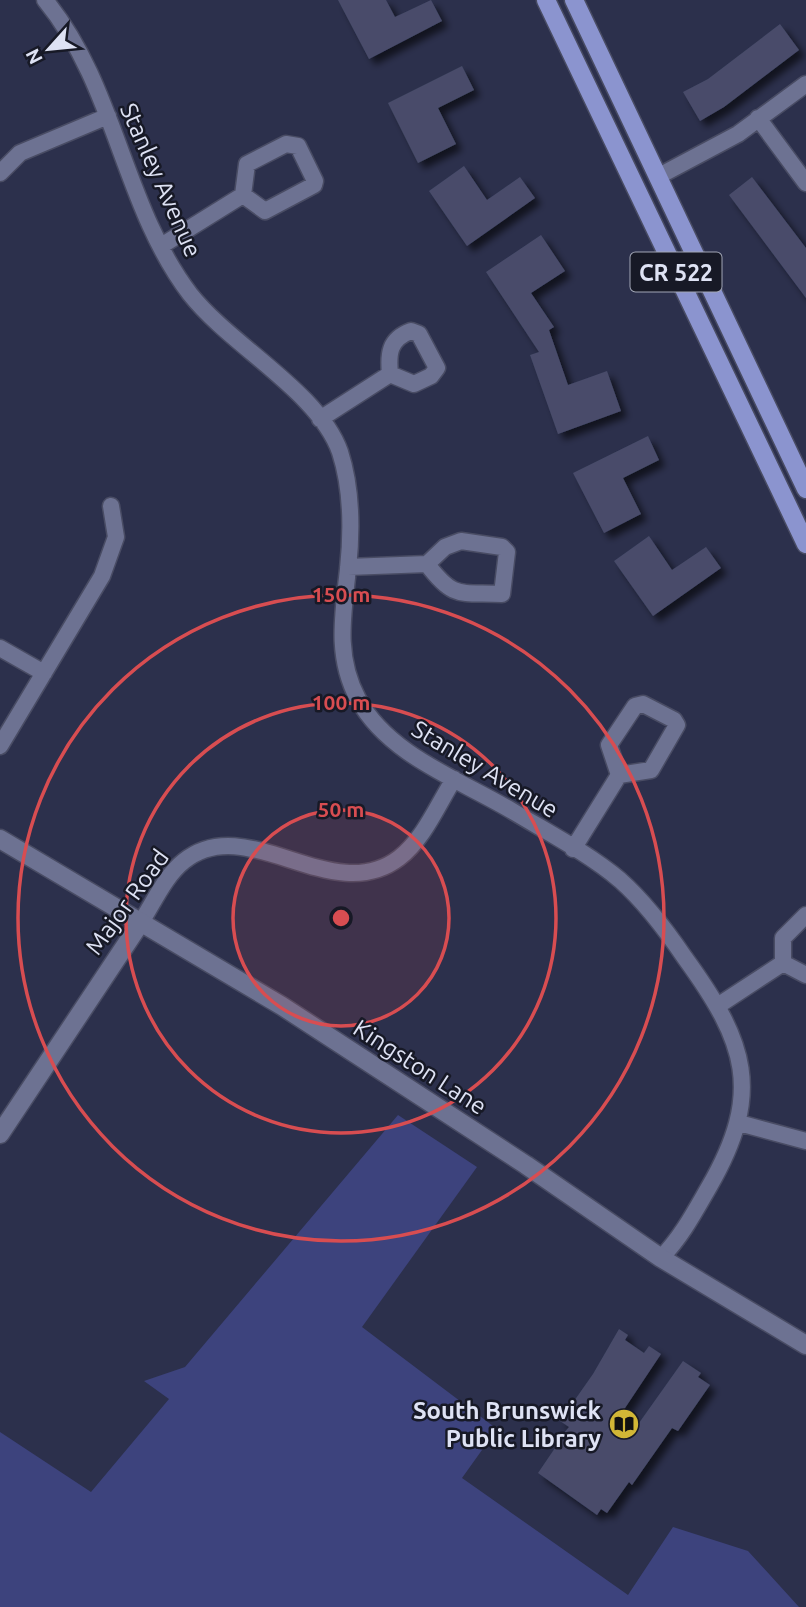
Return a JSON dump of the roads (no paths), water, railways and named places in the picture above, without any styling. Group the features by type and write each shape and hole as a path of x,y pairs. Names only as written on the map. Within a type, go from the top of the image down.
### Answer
{"main road":[{"name":"CR 522","path":"546,0 806,544"},
{"name":"CR 522","path":"574,0 806,489"}],"street":[{"name":"Stanley Avenue","path":"45,0 72,38 108,116 161,246 190,293 210,317 301,397 336,444 350,498 348,566 340,629 343,655 358,699 386,735 618,878 637,897 728,1020 740,1063 739,1123 721,1166 682,1236 661,1258"},
{"path":"659,176 729,140 806,84"},
{"path":"0,173 20,153 108,116"},
{"path":"758,118 806,183"},
{"path":"286,144 298,146 315,181 311,188 265,211 243,195 247,164 286,144"},
{"path":"161,246 243,195"},
{"path":"320,419 390,374"},
{"path":"0,746 102,576 116,537 111,506"},
{"path":"348,566 427,564 445,547 461,541 502,547 507,552 505,589 502,594 452,592 427,564"},
{"path":"0,648 44,673"},
{"path":"643,704 674,720 677,726 651,771 619,775 609,745 635,706 643,704"},
{"path":"572,849 619,775"},
{"name":"Major Road","path":"0,1134 175,869 199,852 213,847 242,847 335,872 360,873 384,867 411,847 454,779"},
{"name":"Kingston Lane","path":"0,839 282,1006 526,1165 661,1258 806,1345"},
{"path":"783,962 783,938 806,915"},
{"path":"719,1005 783,962"},
{"path":"783,962 806,975"},
{"path":"739,1123 806,1141"}],"place":[{"name":"South Brunswick Public Library","path":"624,1424"}]}
